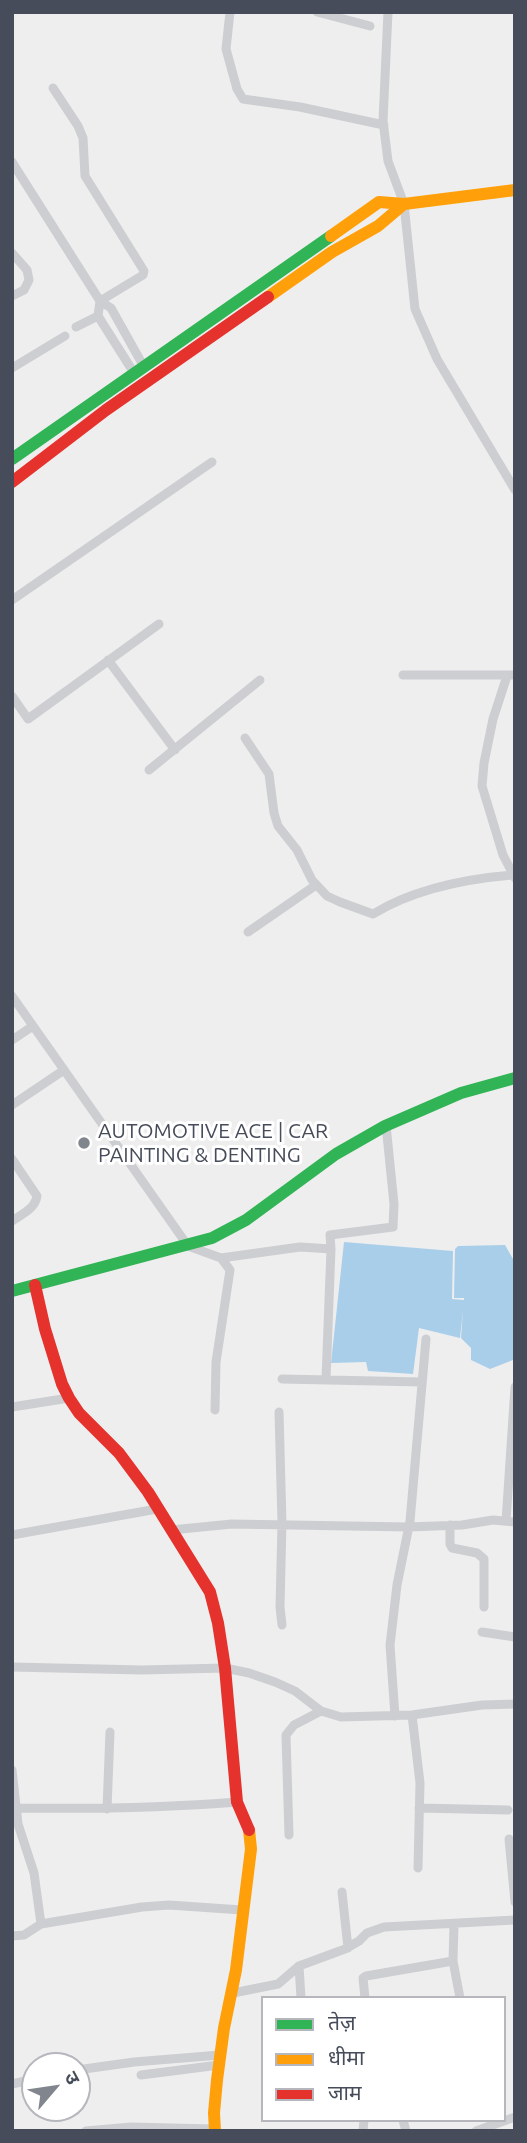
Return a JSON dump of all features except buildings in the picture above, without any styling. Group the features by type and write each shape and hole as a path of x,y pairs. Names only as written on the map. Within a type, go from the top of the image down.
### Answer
{"street":[{"path":"230,12 226,49 237,89 243,99 300,107 384,125"},
{"path":"317,12 370,26"},
{"path":"388,12 384,125 388,161 404,204 415,309 437,359 515,490"},
{"path":"53,88 83,138 85,176 144,271 142,275 100,301"},
{"path":"12,162 100,301 111,308 139,370"},
{"path":"12,459 379,202 404,204 515,190"},
{"path":"12,482 117,402 332,252 378,226 404,204"},
{"path":"12,253 27,270 29,280 24,290 12,296"},
{"path":"100,301 98,316 139,370"},
{"path":"76,327 98,316"},
{"path":"12,368 65,336"},
{"path":"12,600 212,462"},
{"path":"12,696 28,719 159,624"},
{"path":"108,660 175,750"},
{"path":"245,738 269,774 278,826 297,850 316,885 327,896 373,914 391,903 475,878 513,877 482,786 493,719 511,676 403,675"},
{"path":"149,770 260,680"},
{"path":"248,932 316,885"},
{"path":"12,996 188,1246 221,1258 300,1247 331,1249"},
{"path":"12,1040 33,1026"},
{"path":"12,1105 64,1070"},
{"path":"12,1291 220,1236 326,1161 386,1125 456,1094 515,1078"},
{"path":"326,1379 330,1235 393,1227 394,1204 386,1125"},
{"path":"12,1159 37,1196 36,1203 12,1221"},
{"path":"215,1410 216,1362 230,1270 221,1258"},
{"path":"35,1285 45,1329 69,1398 148,1493 209,1592 218,1623 225,1668 237,1802 249,1830 251,1849 233,1993 224,2028 214,2113 215,2130 131,2127 86,2131"},
{"path":"395,1716 390,1645 414,1478 426,1339"},
{"path":"282,1378 422,1382"},
{"path":"171,1530 232,1524 408,1527 510,1521 515,1387"},
{"path":"12,1407 69,1398"},
{"path":"279,1412 282,1625"},
{"path":"12,1535 157,1509"},
{"path":"450,1525 452,1548 477,1553 484,1559 484,1607"},
{"path":"482,1632 515,1637"},
{"path":"12,1667 142,1670 225,1668 275,1682 295,1691 321,1711 341,1717 412,1715 482,1705 515,1704"},
{"path":"289,1835 286,1735 294,1725 321,1711"},
{"path":"412,1715 420,1783 418,1868"},
{"path":"107,1809 110,1732"},
{"path":"12,1770 18,1824 34,1874 41,1924"},
{"path":"17,1808 107,1809 237,1802"},
{"path":"419,1808 508,1810"},
{"path":"509,1839 515,1902"},
{"path":"342,1892 348,1948"},
{"path":"12,1936 24,1935 41,1924 160,1905 242,1910"},
{"path":"233,1993 278,1984 299,1966 348,1948 367,1933 384,1927 515,1920"},
{"path":"454,1924 453,1961 460,1996"},
{"path":"365,1996 363,1978 366,1976 453,1961"},
{"path":"299,1966 302,1996"},
{"path":"91,2067 116,2063 220,2060"},
{"path":"141,2075 220,2060"},
{"path":"476,2131 501,2124"}],"water":[{"path":"344,1242 453,1251 452,1299 464,1300 454,1298 455,1249 458,1246 505,1245 513,1259 515,1276 513,1360 490,1369 471,1360 471,1348 461,1338 463,1310 460,1338 419,1328 413,1374 368,1371 366,1362 331,1363"}],"traffic: fast":[{"path":"12,459 331,236"},
{"path":"12,1291 212,1238 246,1220 336,1154 385,1126 461,1093 515,1078"}],"traffic: slow":[{"path":"331,236 379,202 404,204 515,190"},
{"path":"268,297 332,252 378,226 404,204"},
{"path":"215,2131 217,2080 236,1970 251,1849 249,1830"}],"traffic: jam":[{"path":"12,482 106,410 268,297"},
{"path":"35,1285 45,1329 69,1398 79,1413 119,1453 148,1492 210,1592 225,1668 237,1802 249,1830"}],"place":[{"name":"AUTOMOTIVE ACE | CAR PAINTING & DENTING","path":"84,1143"}]}
